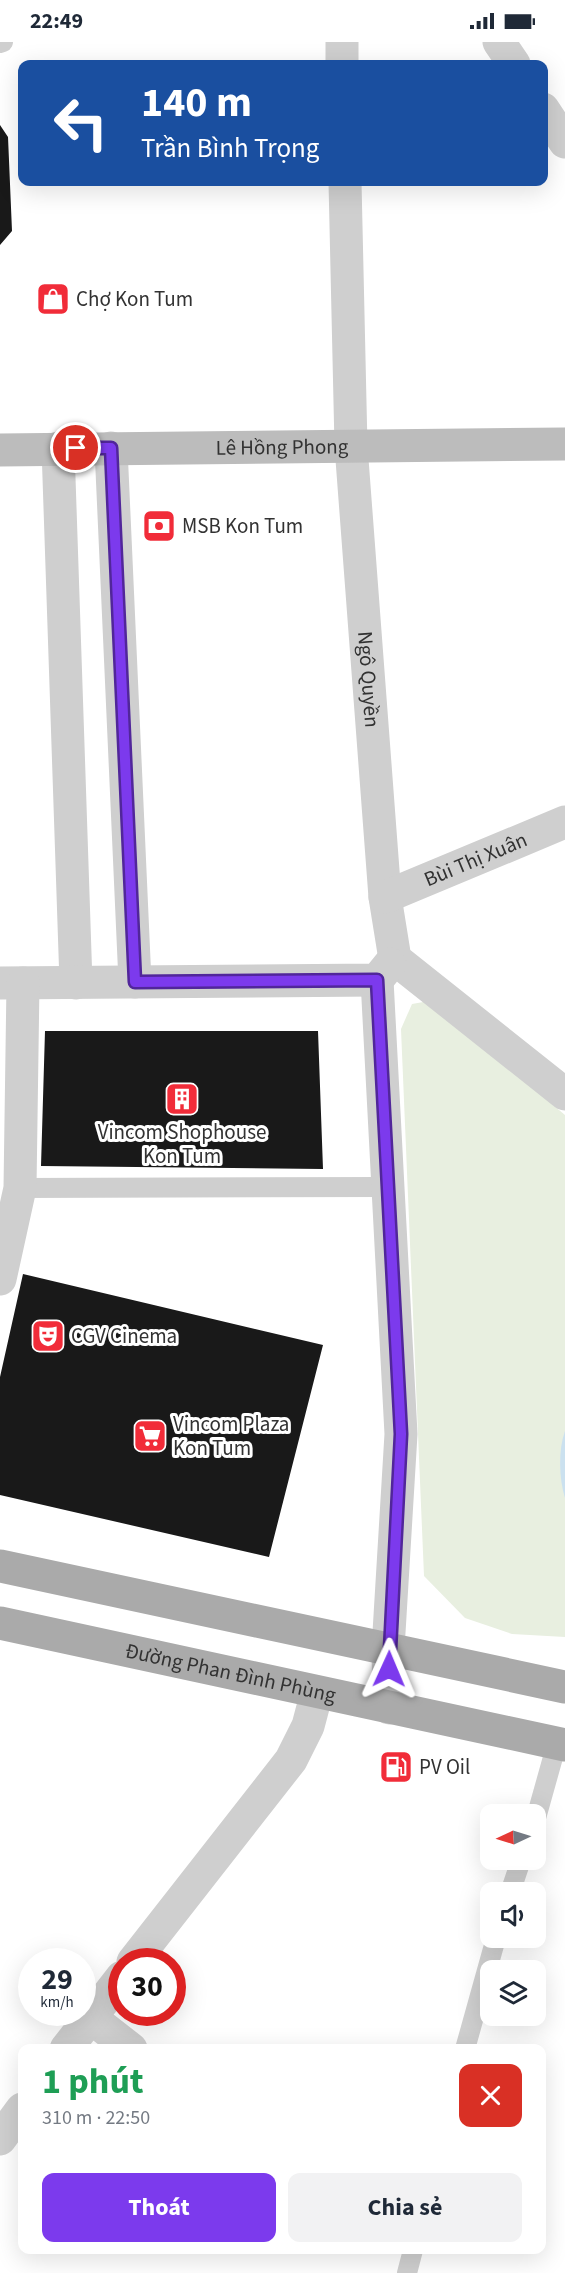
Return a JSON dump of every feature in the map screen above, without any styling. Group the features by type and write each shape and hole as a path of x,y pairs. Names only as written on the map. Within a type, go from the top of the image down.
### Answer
{"main road":[{"path":"0,1566 565,1687"},
{"name":"Đường Phan Đình Phùng","path":"0,1623 561,1744"}],"street":[{"path":"342,42 342,60"},
{"path":"499,42 511,60"},
{"path":"548,116 565,142"},
{"name":"Ngô Quyền","path":"345,186 351,446 385,897 387,1187 401,1434 388,1650 389,1708"},
{"name":"Lê Hồng Phong","path":"0,450 565,444"},
{"path":"58,448 76,983"},
{"path":"111,448 135,982"},
{"name":"Bùi Thị Xuân","path":"385,897 565,822"},
{"path":"0,1279 20,1188 11,983 135,982 386,969 565,1094"},
{"path":"144,1948 291,1760 308,1726 317,1692"},
{"path":"96,2010 108,1994"},
{"path":"96,2022 125,2044"},
{"path":"70,2044 83,2026"},
{"path":"0,2139 18,2114"}],"lane":[{"path":"20,1188 387,1187"},
{"path":"541,1804 561,1744"},
{"path":"466,2044 493,1948"},
{"path":"407,2273 412,2254"}],"green space":[{"path":"429,1001 565,1115 565,1637 512,1634 465,1618 424,1576 401,1029 412,1004"}],"water":[{"path":"565,1431 565,1498 560,1464"}],"building":[{"path":"0,125 8,137 12,231 0,245"},
{"name":"Vincom Shophouse Kon Tum","path":"45,1031 318,1031 323,1169 41,1166"},
{"name":"Vincom Plaza Kon Tum","path":"23,1274 323,1345 269,1557 0,1495 0,1377"}],"place":[{"name":"Chợ Kon Tum","path":"53,299"},
{"name":"MSB Kon Tum","path":"159,526"},
{"name":"Vincom Shophouse Kon Tum","path":"182,1099"},
{"name":"CGV Cinema","path":"48,1336"},
{"name":"Vincom Plaza Kon Tum","path":"150,1436"},
{"name":"PV Oil","path":"396,1767"}],"route":[{"path":"76,448 111,448 135,982 377,980 401,1434 388,1650 389,1669"}]}
